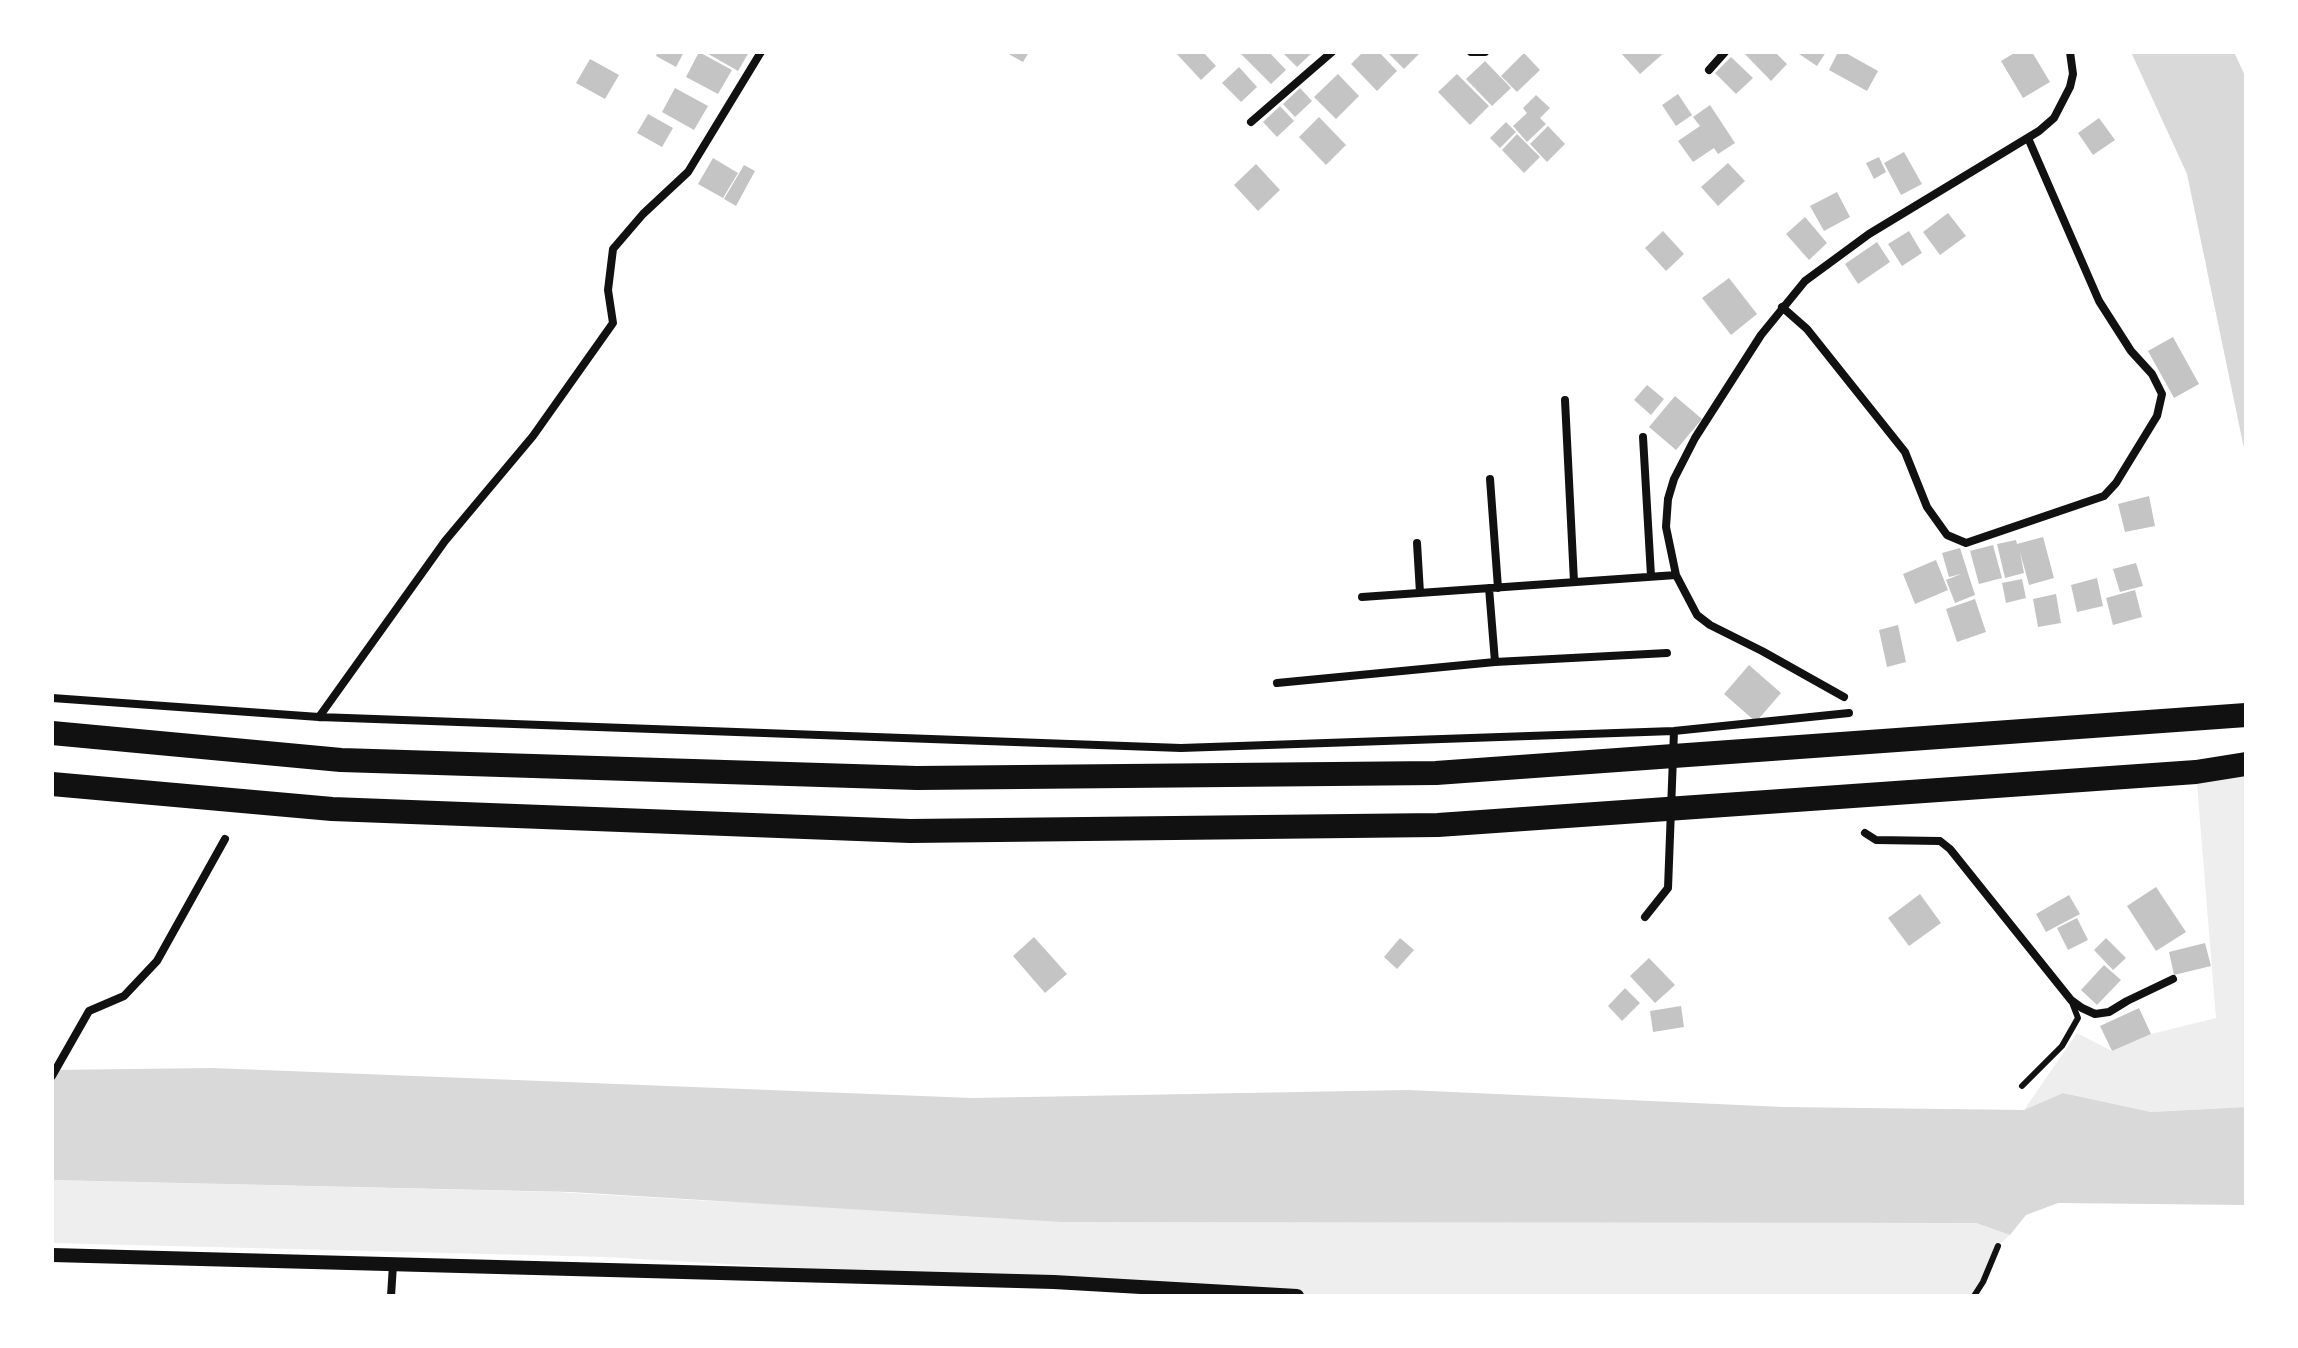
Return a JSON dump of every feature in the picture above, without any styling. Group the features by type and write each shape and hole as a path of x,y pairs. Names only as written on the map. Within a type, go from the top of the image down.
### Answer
{"highway":[{"path":"52,733 341,760 917,778 1436,773 2246,715"},
{"path":"52,784 332,809 910,831 1438,825 2196,772 2246,764"}],"street":[{"path":"319,717 445,541 533,436 613,323 608,290 613,249 643,214 688,172 761,52"},
{"path":"1251,122 1332,52"},
{"path":"1471,52 1485,52"},
{"path":"1709,70 1725,52"},
{"path":"1844,697 1710,625 1692,608 1676,575 1666,527 1668,499 1674,479 1718,400 1782,307 1805,281 1869,234 2028,138 2054,118 2063,105 2073,74 2070,52"},
{"path":"1782,307 1807,329 1905,452 1927,507 1947,535 1966,543 2104,496 2116,483 2157,416 2162,394 2152,374 2131,351 2099,301 2028,138"},
{"path":"1565,400 1574,582"},
{"path":"1643,437 1651,576"},
{"path":"1490,479 1495,662"},
{"path":"1417,543 1420,593"},
{"path":"1362,597 1676,575"},
{"path":"1277,683 1495,662 1667,653"},
{"path":"52,698 319,717 1181,748 1674,731 1849,713"},
{"path":"1645,917 1668,888 1674,731"},
{"path":"1865,833 1876,840 1940,841 1950,849 2071,1000 2095,1014 2109,1012 2173,979"},
{"path":"52,1076 89,1011 124,996 157,961 225,839"},
{"path":"52,1255 1054,1282 1297,1296"},
{"path":"391,1296 393,1265"}],"lane":[{"path":"2022,1086 2062,1046 2078,1018 2071,1000"},
{"path":"1974,1296 1998,1246"}],"shaded area":[{"path":"2131,52 2234,52 2246,78 2246,458 2187,174"},
{"path":"2246,764 2246,1107 2151,1112 2063,1093 2024,1110 2077,1033 2112,1051 2151,1034 2216,1018 2196,772"},
{"path":"212,1068 972,1098 1408,1090 1783,1107 2024,1110 2063,1093 2151,1112 2246,1107 2246,1205 2058,1203 2026,1215 2010,1235 1976,1223 1062,1222 571,1192 52,1180 52,1070"},
{"path":"52,1180 556,1192 710,1201 1259,1222 1976,1223 2010,1235 1998,1246 1974,1296 1297,1296 605,1257 52,1243"}],"building":[{"path":"658,52 684,52 676,67 656,56"},
{"path":"699,52 732,70 718,94 686,77"},
{"path":"705,52 749,52 738,71"},
{"path":"1005,52 1029,52 1023,62"},
{"path":"1175,52 1203,52 1216,66 1201,80"},
{"path":"1239,52 1269,52 1286,70 1271,84"},
{"path":"1282,52 1313,52 1297,67"},
{"path":"1363,52 1379,52 1397,71 1377,91 1351,64"},
{"path":"1387,52 1421,52 1404,69"},
{"path":"1620,52 1665,52 1640,74"},
{"path":"1743,52 1775,52 1787,64 1771,81"},
{"path":"1796,52 1826,52 1817,66"},
{"path":"1838,52 1844,52 1878,71 1867,91 1829,70"},
{"path":"2016,52 2032,52 2050,82 2023,98 2001,61"},
{"path":"1524,53 1540,70 1517,92 1501,76"},
{"path":"1731,57 1753,78 1736,94 1715,73"},
{"path":"590,59 619,75 605,99 576,83"},
{"path":"1485,61 1511,88 1492,106 1466,79"},
{"path":"1239,67 1257,87 1241,102 1222,83"},
{"path":"1338,74 1359,96 1336,119 1314,97"},
{"path":"1457,74 1489,106 1470,125 1438,92"},
{"path":"675,88 708,106 694,130 662,112"},
{"path":"1300,88 1312,101 1295,117 1283,104"},
{"path":"1678,94 1692,115 1676,126 1662,105"},
{"path":"1536,95 1550,108 1540,118 1546,124 1527,142 1513,126 1527,113 1523,108"},
{"path":"1710,105 1735,143 1718,154 1714,148 1693,162 1678,141 1700,126 1693,117"},
{"path":"1280,106 1294,121 1277,137 1263,122"},
{"path":"648,114 673,128 662,147 637,133"},
{"path":"1319,117 1346,145 1326,165 1299,137"},
{"path":"2099,118 2115,140 2093,155 2078,133"},
{"path":"1506,122 1516,132 1500,148 1490,138"},
{"path":"1548,126 1565,144 1547,162 1530,144"},
{"path":"1517,134 1540,157 1524,173 1502,150"},
{"path":"1904,152 1922,184 1901,195 1884,163"},
{"path":"1879,157 1886,172 1874,179 1866,163"},
{"path":"713,158 738,173 723,198 698,184"},
{"path":"1728,163 1745,181 1718,206 1701,187"},
{"path":"1256,164 1280,190 1258,211 1234,185"},
{"path":"744,165 755,171 736,206 724,199"},
{"path":"1837,192 1850,217 1824,231 1810,206"},
{"path":"1948,213 1966,236 1940,255 1923,232"},
{"path":"1805,217 1827,243 1809,260 1786,234"},
{"path":"1663,231 1684,254 1666,271 1645,248"},
{"path":"1909,231 1922,253 1902,266 1888,244"},
{"path":"1877,242 1890,262 1858,284 1845,264"},
{"path":"1729,278 1757,314 1731,335 1702,298"},
{"path":"2173,337 2199,384 2174,398 2148,351"},
{"path":"1647,385 1664,399 1651,415 1634,400"},
{"path":"1675,396 1702,419 1676,450 1649,427"},
{"path":"2149,496 2155,526 2125,532 2118,504"},
{"path":"2043,537 2054,578 2029,585 2020,552 2024,573 2005,578 1997,544 2016,540 2017,544"},
{"path":"1993,545 2002,578 1979,584 1970,551"},
{"path":"1960,548 1975,595 1955,603 1946,580 1961,574 1949,577 1942,553"},
{"path":"1936,560 1948,590 1915,604 1903,574"},
{"path":"2136,563 2143,586 2120,592 2113,569"},
{"path":"2097,578 2103,606 2077,612 2071,585"},
{"path":"2022,579 2026,598 2006,603 2002,583"},
{"path":"2135,590 2142,617 2113,625 2106,598"},
{"path":"2056,594 2061,623 2038,627 2033,599"},
{"path":"1975,599 1986,632 1957,642 1946,609"},
{"path":"1898,625 1906,662 1887,667 1879,630"},
{"path":"1749,665 1781,693 1756,722 1724,694"},
{"path":"2156,887 2186,932 2156,951 2127,906"},
{"path":"1920,894 1941,923 1909,946 1888,918"},
{"path":"2069,895 2080,914 2046,932 2036,914"},
{"path":"2077,918 2088,940 2068,950 2057,928"},
{"path":"1034,937 1067,974 1045,993 1013,956"},
{"path":"1400,938 1414,950 1397,969 1384,957"},
{"path":"2106,938 2126,958 2113,970 2094,950"},
{"path":"2205,943 2211,966 2174,975 2169,952"},
{"path":"1649,958 1675,985 1655,1003 1630,976"},
{"path":"2104,965 2121,980 2097,1005 2081,990"},
{"path":"1625,988 1640,1003 1622,1021 1608,1006"},
{"path":"1681,1006 1684,1027 1653,1032 1650,1011"},
{"path":"2139,1008 2151,1034 2112,1051 2100,1026"}]}
